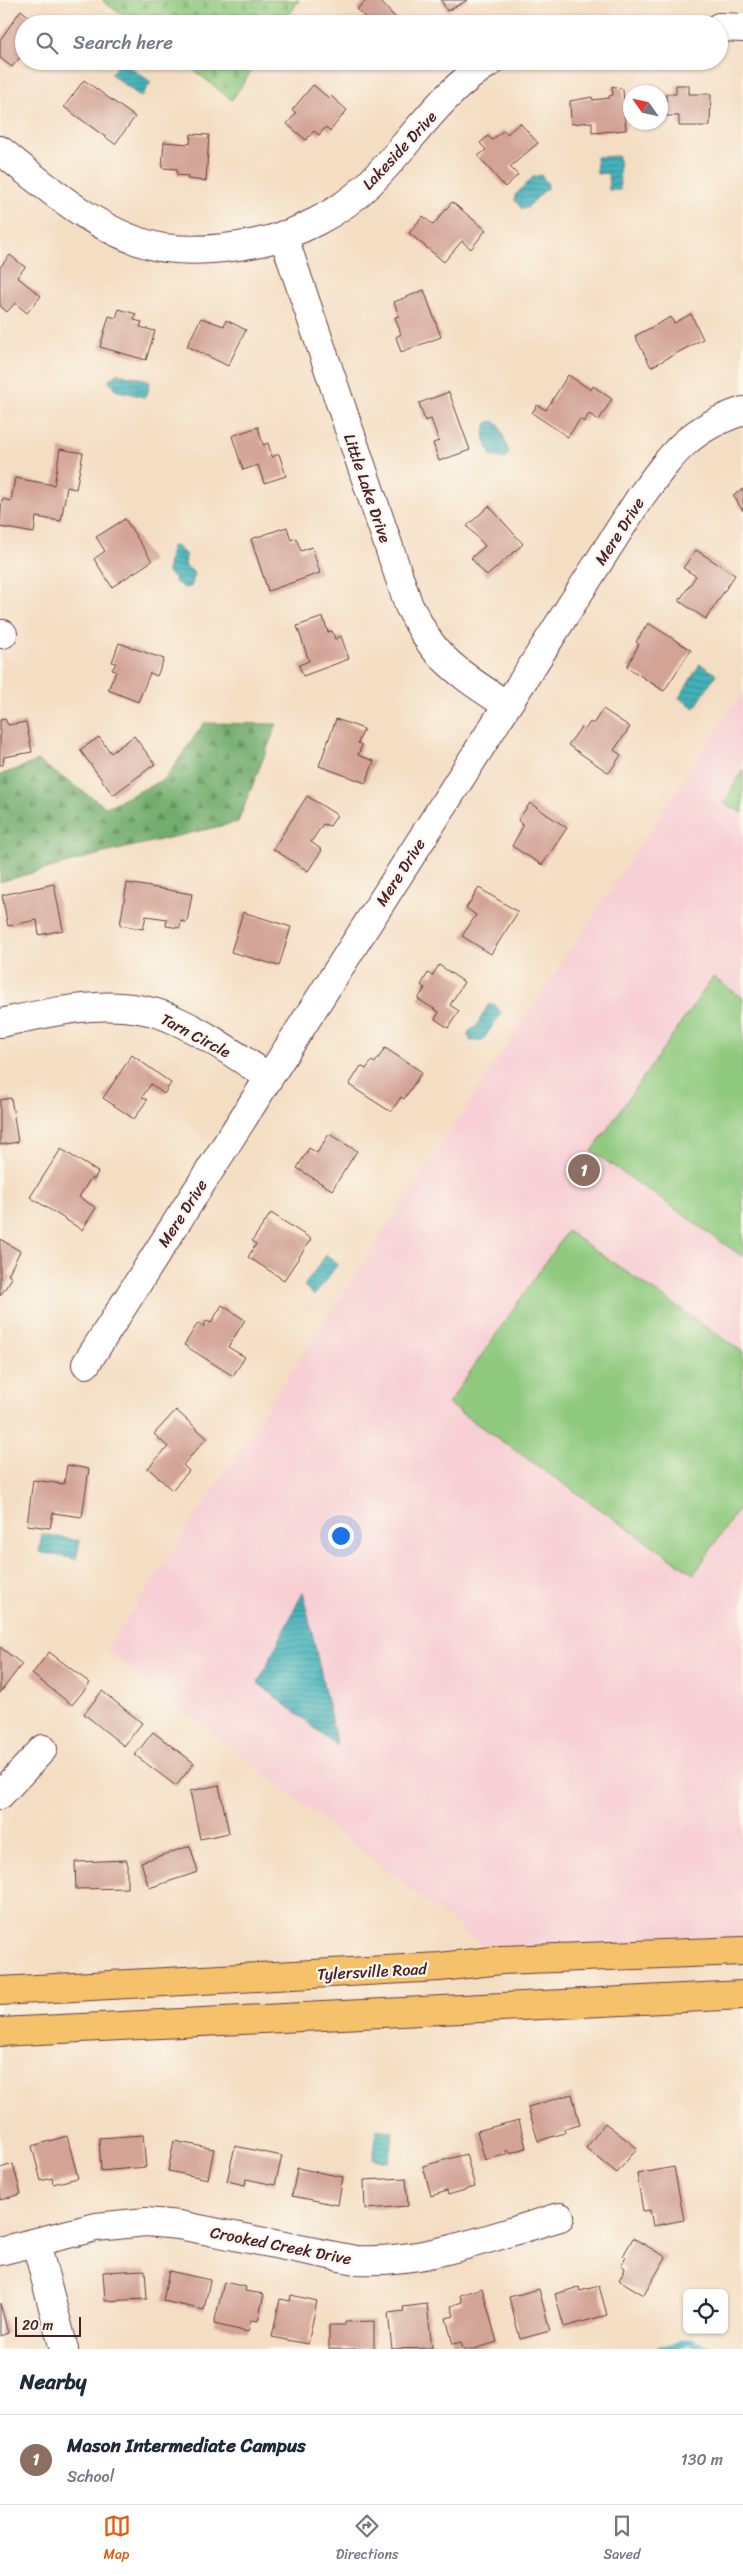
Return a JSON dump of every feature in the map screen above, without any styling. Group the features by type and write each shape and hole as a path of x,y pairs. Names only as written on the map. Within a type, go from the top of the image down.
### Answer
{"main road":[{"name":"Tylersville Road","path":"0,1991 440,1967 501,1960 743,1951"},
{"path":"0,2032 743,1995"}],"street":[{"path":"728,27 743,28"},
{"name":"Lakeside Drive","path":"0,150 87,216 148,243 164,248 192,250 232,248 283,236 312,223 341,206 368,186 422,123 469,77 479,70"},
{"name":"Little Lake Drive","path":"283,236 409,606 425,635 446,661 476,685 508,705"},
{"name":"Mere Drive","path":"86,1364 639,499 668,459 692,436 705,426 743,411"},
{"name":"Tarn Circle","path":"0,1022 95,1006 128,1007 177,1020 269,1077"},
{"path":"0,1795 43,1749"},
{"name":"Crooked Creek Drive","path":"0,2251 96,2227 146,2222 179,2225 355,2260 371,2261 403,2259 450,2249 560,2218"},
{"path":"36,2243 64,2349"}],"shaded area":[{"path":"743,690 743,1951 501,1960 107,1650"}],"green space":[{"path":"102,0 299,0 289,15 121,15"},
{"path":"194,70 252,70 232,100"},
{"path":"204,723 277,724 238,822 100,854 0,882 0,775 38,761 106,807 165,779"},
{"path":"743,769 743,813 724,803"},
{"path":"713,977 743,998 743,1257 592,1151"},
{"path":"567,1231 743,1352 743,1502 694,1574 448,1404"}],"water":[{"path":"114,70 134,70 151,82 141,97 111,74"},
{"path":"619,156 620,190 609,190 608,173 597,174 596,157"},
{"path":"541,175 548,184 547,188 527,208 521,208 515,200 515,195 533,177"},
{"path":"117,373 148,380 150,383 147,395 144,397 115,390 113,385 109,383 111,377 114,377"},
{"path":"493,421 499,425 509,452 505,459 491,456 486,443 484,435 486,426 488,422"},
{"path":"176,546 186,555 185,565 195,574 191,587 184,588 174,581 175,578 167,572 171,547"},
{"path":"700,664 716,674 695,708 679,698"},
{"path":"494,1004 501,1013 483,1040 471,1041 468,1036 469,1031 476,1027 488,1005"},
{"path":"326,1255 335,1261 337,1265 314,1296 304,1286"},
{"path":"42,1534 80,1541 76,1559 39,1552"},
{"path":"303,1592 337,1746 258,1683"},
{"path":"377,2129 393,2131 388,2162 373,2159"}],"building":[{"path":"367,0 379,0 393,15 362,15 357,9"},
{"path":"441,0 468,0 447,11"},
{"path":"21,10 27,15 18,15"},
{"path":"15,19 15,64 12,67 0,58 0,40"},
{"path":"84,80 135,117 115,144 64,107"},
{"path":"313,85 329,98 331,96 347,110 330,131 326,127 319,135 314,131 306,140 287,124 296,113 292,110"},
{"path":"676,85 689,85 689,94 711,94 710,126 679,126 679,116 668,116 668,94 676,94"},
{"path":"612,86 623,89 623,130 626,130 592,133 592,122 571,124 570,101 592,97 593,100 609,98 609,96 613,95"},
{"path":"520,123 538,143 510,167 518,175 505,187 478,156 486,150 480,143 488,136 492,140 504,130 507,134"},
{"path":"191,134 209,135 206,181 187,179 188,176 177,175 177,169 162,168 164,142 190,144"},
{"path":"452,202 486,230 471,249 462,241 444,262 409,233 423,216 433,225"},
{"path":"10,255 25,267 17,277 41,296 27,313 15,303 7,312 0,306 0,267"},
{"path":"424,290 441,337 401,352 396,337 401,334 395,317 399,316 394,302"},
{"path":"119,309 136,314 134,320 142,322 140,327 155,331 146,360 100,347 109,316 116,318"},
{"path":"691,314 703,339 651,367 635,336 671,317 674,323"},
{"path":"201,318 224,326 226,320 246,330 228,366 187,346"},
{"path":"568,375 591,390 593,386 612,399 599,420 589,414 584,422 580,419 568,437 532,413 537,405 546,410"},
{"path":"449,392 470,450 439,461 433,443 439,441 431,419 425,421 419,403"},
{"path":"258,427 263,445 268,443 272,457 279,454 286,476 264,483 258,465 243,470 232,436"},
{"path":"60,449 83,453 76,489 67,487 61,521 36,517 34,533 0,527 2,499 11,501 15,478 54,485"},
{"path":"743,489 743,511 733,495"},
{"path":"489,506 523,544 487,576 471,558 485,546 467,526"},
{"path":"125,519 152,561 112,587 94,559 105,551 96,537"},
{"path":"287,527 291,540 296,538 301,551 312,547 320,573 268,591 251,539"},
{"path":"696,550 735,575 706,619 679,601 696,576 683,568"},
{"path":"323,617 328,632 332,631 335,639 341,636 349,659 303,676 299,665 309,661 297,626"},
{"path":"648,623 691,650 664,691 627,667 639,644 636,642"},
{"path":"119,643 164,659 157,676 150,673 138,702 108,690 116,671 112,670 116,663 112,662"},
{"path":"603,709 630,727 614,750 621,755 609,773 568,745 581,727 585,730 590,722 593,724"},
{"path":"5,719 8,725 26,722 32,752 4,757 3,765 0,765 0,720"},
{"path":"336,719 364,729 358,743 362,745 358,755 374,761 366,783 319,766"},
{"path":"134,736 155,764 113,795 80,750 99,737 111,753"},
{"path":"307,796 337,815 330,826 323,824 311,842 322,850 308,871 273,849"},
{"path":"530,803 567,828 542,865 512,846 523,826 518,820"},
{"path":"127,883 192,894 187,922 181,921 180,928 166,926 167,919 146,916 143,929 120,925"},
{"path":"54,884 63,930 39,935 37,920 8,926 2,895"},
{"path":"479,888 518,912 491,954 462,936 476,915 466,908"},
{"path":"243,912 291,927 279,966 231,952"},
{"path":"439,965 464,982 450,1005 459,1011 448,1028 435,1019 439,1012 418,999 425,988 421,985 428,973 432,976"},
{"path":"385,1048 422,1072 404,1099 401,1097 391,1112 349,1085 361,1066 366,1069 372,1061 375,1063"},
{"path":"132,1055 171,1083 164,1094 151,1084 142,1097 147,1100 134,1119 103,1098"},
{"path":"11,1098 18,1142 0,1145 0,1100"},
{"path":"329,1134 357,1151 332,1190 297,1168 309,1148 317,1153"},
{"path":"61,1149 98,1172 94,1180 91,1178 79,1197 96,1208 82,1230 30,1197"},
{"path":"271,1213 311,1239 284,1280 248,1257 256,1244 252,1241"},
{"path":"0,1239 20,1251 8,1275 12,1278 0,1296"},
{"path":"222,1305 245,1320 228,1347 245,1357 233,1376 184,1345 198,1323 203,1327 206,1321 211,1323"},
{"path":"176,1410 207,1438 183,1465 189,1471 172,1490 148,1468 168,1447 154,1434"},
{"path":"67,1465 89,1469 82,1517 53,1513 50,1528 27,1525 33,1480 64,1484"},
{"path":"0,1647 22,1664 0,1693"},
{"path":"49,1652 90,1683 72,1705 32,1674"},
{"path":"102,1691 142,1723 124,1746 84,1714"},
{"path":"153,1732 194,1763 176,1786 135,1755"},
{"path":"219,1785 229,1833 200,1839 190,1791"},
{"path":"190,1846 198,1872 149,1888 141,1862"},
{"path":"127,1860 127,1888 76,1889 75,1862"},
{"path":"572,2094 580,2125 564,2129 565,2133 538,2141 528,2107"},
{"path":"519,2120 526,2148 510,2153 509,2150 506,2151 507,2154 485,2160 477,2131"},
{"path":"605,2123 637,2148 617,2173 586,2148"},
{"path":"143,2135 146,2167 101,2171 99,2138"},
{"path":"67,2136 78,2178 53,2184 52,2178 41,2181 32,2146"},
{"path":"174,2141 214,2149 208,2179 168,2171"},
{"path":"235,2146 282,2156 275,2185 246,2179 245,2185 227,2181"},
{"path":"466,2154 475,2187 448,2195 447,2191 431,2196 423,2166"},
{"path":"13,2164 21,2194 0,2200 0,2168"},
{"path":"674,2167 684,2220 653,2226 650,2210 643,2211 637,2174"},
{"path":"297,2168 343,2177 338,2205 292,2196"},
{"path":"406,2178 408,2206 365,2209 364,2180"},
{"path":"633,2238 666,2257 644,2295 619,2280 625,2268 621,2265 626,2257 623,2256"},
{"path":"145,2270 147,2299 105,2301 103,2272"},
{"path":"169,2271 210,2280 204,2310 163,2301"},
{"path":"224,2282 246,2287 245,2291 264,2294 258,2321 251,2320 248,2332 214,2324"},
{"path":"599,2286 607,2315 564,2327 555,2294 579,2287 580,2291"},
{"path":"482,2288 497,2342 474,2349 463,2349 461,2342 453,2344 446,2318 454,2316 451,2306 462,2302 460,2295"},
{"path":"539,2289 550,2331 520,2339 509,2297"},
{"path":"291,2295 317,2301 308,2344 272,2337 280,2299 290,2301"},
{"path":"0,2303 8,2333 0,2336"},
{"path":"427,2304 432,2348 392,2349 388,2313 404,2311 403,2307"},
{"path":"374,2321 374,2349 329,2349 329,2325 345,2325 345,2322"}],"waterway":[{"path":"660,2349 692,2342 706,2349"}],"place":[{"name":"Mason Intermediate Campus","path":"584,1170"}]}
